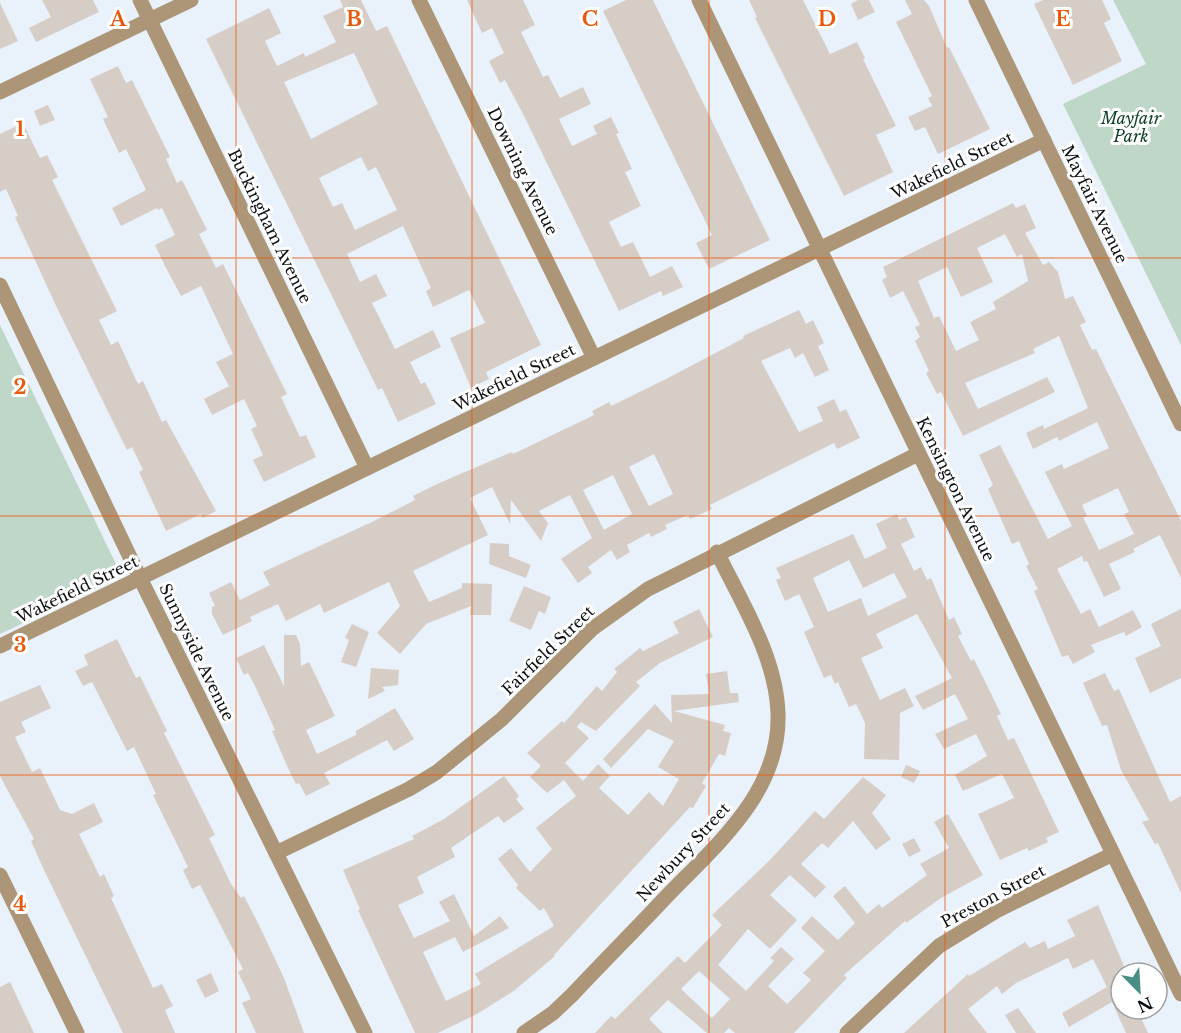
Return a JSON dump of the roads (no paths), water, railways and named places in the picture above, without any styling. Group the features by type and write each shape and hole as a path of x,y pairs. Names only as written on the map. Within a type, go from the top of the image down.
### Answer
{"street":[{"name":"Buckingham Avenue","path":"140,0 367,468"},
{"path":"0,92 190,0"},
{"name":"Downing Avenue","path":"420,0 594,358"},
{"name":"Kensington Avenue","path":"699,0 1181,994"},
{"name":"Mayfair Avenue","path":"976,0 1181,424"},
{"name":"Wakefield Street","path":"0,646 1044,140"},
{"name":"Sunnyside Avenue","path":"0,285 140,578 365,1033"},
{"name":"Fairfield Street","path":"276,853 409,789 437,772 502,719 592,629 648,589 717,552 918,454"},
{"name":"Newbury Street","path":"524,1033 553,1013 572,995 737,824 771,765 778,714 776,691 763,647 717,552"},
{"name":"Preston Street","path":"847,1033 913,968 948,940 996,911 1113,854"},
{"path":"0,875 77,1033"}],"park label":[{"name":"Mayfair Park","path":"1131,127"}]}
